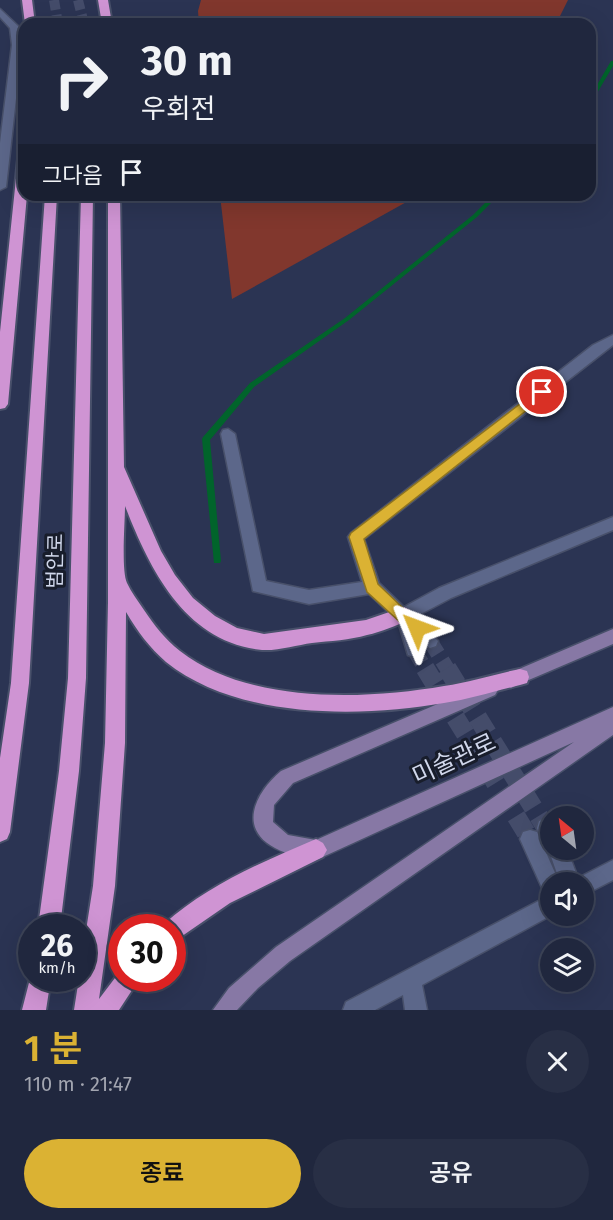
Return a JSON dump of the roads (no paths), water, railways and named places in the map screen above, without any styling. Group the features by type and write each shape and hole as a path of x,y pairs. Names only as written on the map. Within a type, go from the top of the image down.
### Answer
{"highway":[{"path":"27,0 29,18"},
{"path":"102,0 106,18"},
{"path":"0,404 20,201"},
{"name":"범안로","path":"0,832 20,683 51,201"},
{"name":"범안로","path":"51,914 69,771 77,678 87,201"},
{"path":"86,1010 104,886 113,786 117,694 114,201"},
{"path":"116,460 152,553 176,589 204,619 217,628 250,640 264,642 366,628 404,615"},
{"path":"117,581 146,626 175,658 201,675 260,694 313,701 369,702 437,695 520,676"},
{"path":"186,922 214,901 316,850"},
{"path":"34,1010 37,992"},
{"path":"106,1010 118,992"}],"main road":[{"path":"316,850 286,845 272,836 265,826 263,805 276,785 293,775 613,636"},
{"name":"미술관로","path":"316,850 613,715"},
{"path":"224,1010 231,999 294,948 480,815 613,725"}],"street":[{"path":"0,12 14,27 17,45 0,187"},
{"path":"430,641 372,587 356,537 598,348 613,339"},
{"path":"228,434 259,586 309,597 372,587"},
{"path":"404,615 445,593 613,523"},
{"path":"404,615 414,650"},
{"path":"530,839 545,872"},
{"path":"594,880 613,870"},
{"path":"354,1010 540,910"},
{"path":"411,981 416,1010"}],"waterway":[{"path":"596,90 613,62"},
{"path":"217,561 206,439 252,385 347,319 475,216 490,201"}],"tunnel":[{"path":"54,0 57,18"},
{"path":"78,0 82,18"},
{"path":"430,641 448,670"},
{"path":"414,650 426,670"},
{"path":"425,668 530,839"},
{"path":"447,668 540,818"}]}
